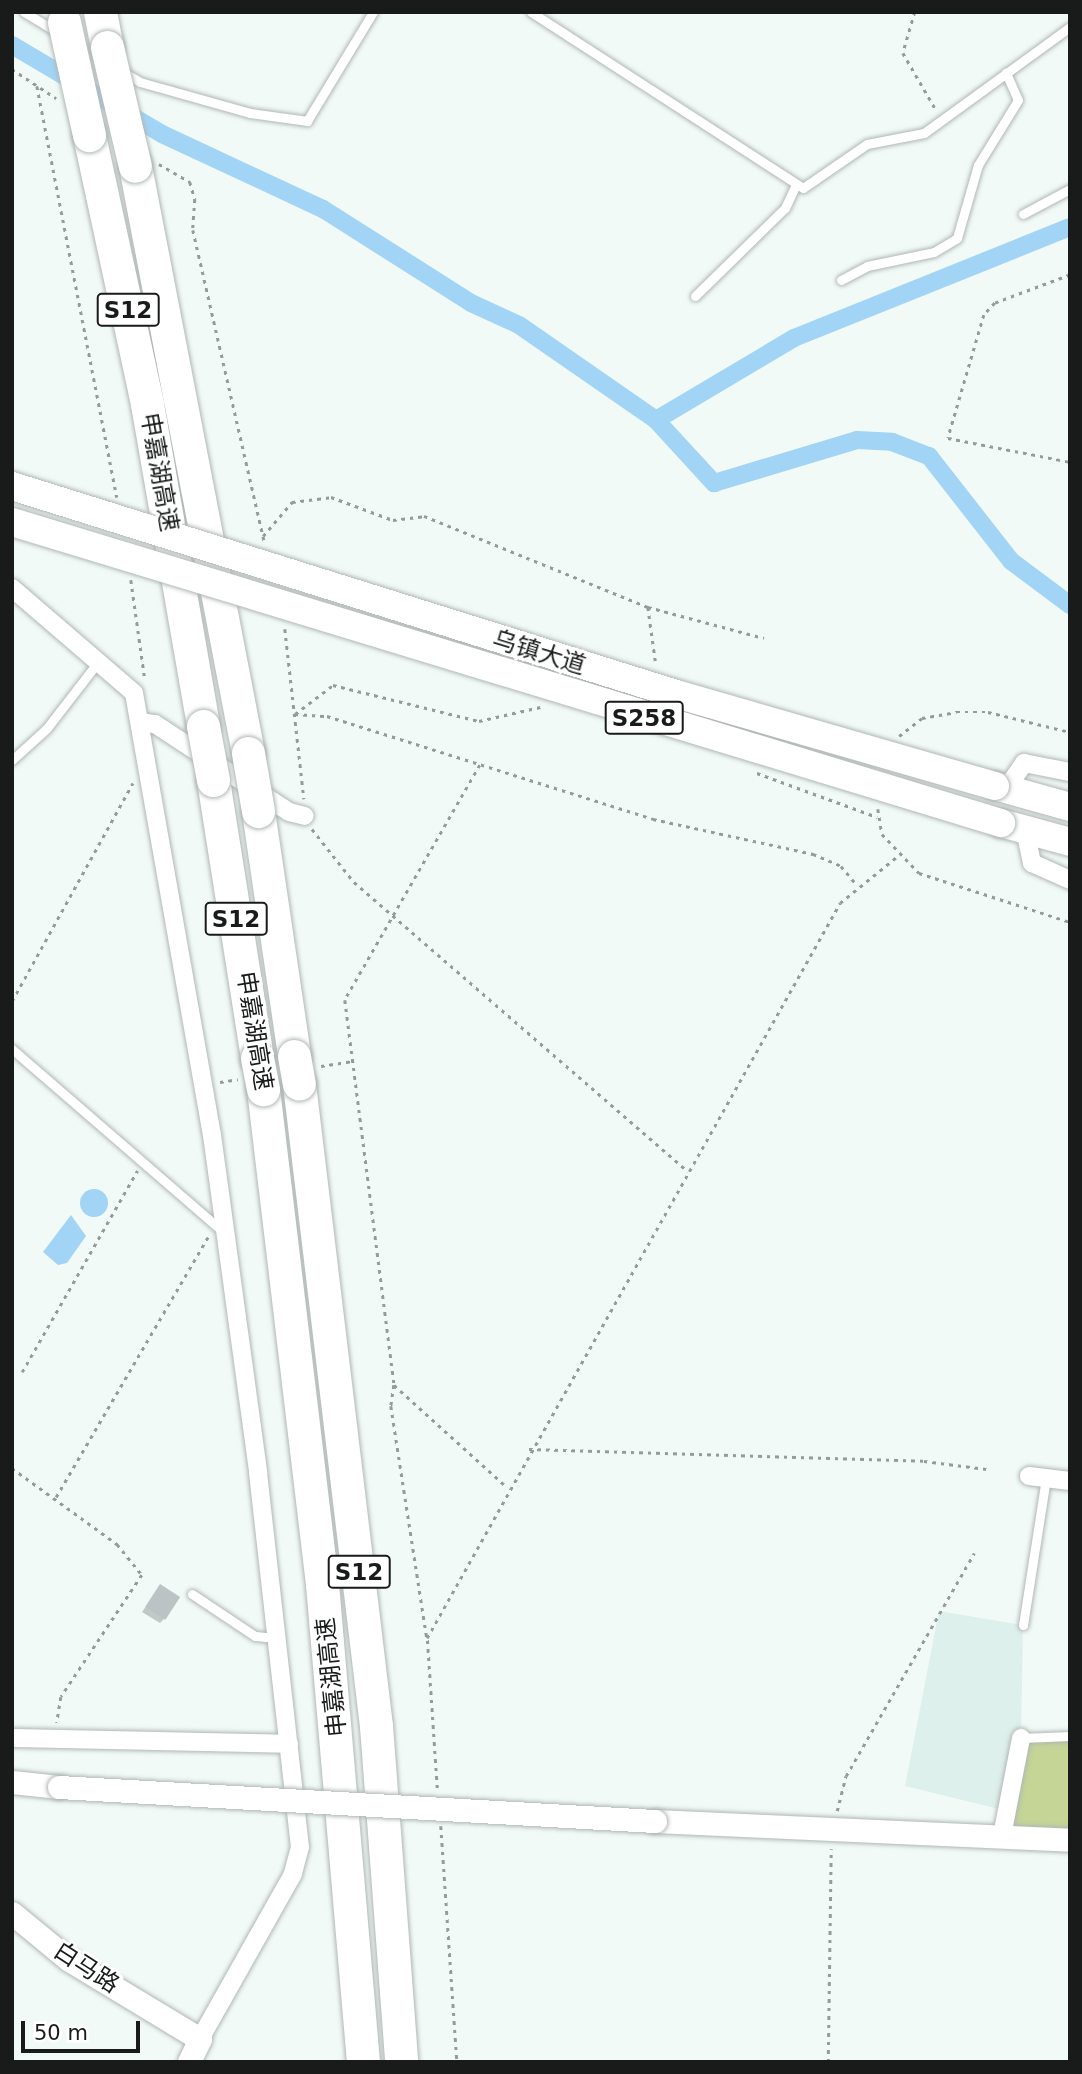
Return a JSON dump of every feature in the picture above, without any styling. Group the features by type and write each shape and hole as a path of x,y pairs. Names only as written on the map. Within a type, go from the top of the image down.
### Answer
{"highway":[{"name":"申嘉湖高速","path":"100,12 95,50 135,166 248,752 297,1070 376,1726 401,2062"},
{"name":"申嘉湖高速","path":"62,17 147,404 213,780 260,1073 326,1621 363,2062"}],"main road":[{"name":"乌镇大道","path":"12,486 676,695 1070,807"},
{"name":"乌镇大道","path":"12,522 1013,827 1070,842"}],"street":[{"path":"12,587 99,660 134,694 220,1229 277,1638 298,1862 189,2062"},
{"path":"139,722 155,723 305,816"},
{"path":"1000,788 1024,763 1070,772"},
{"path":"1013,827 1032,863 1070,880"},
{"path":"1038,1477 1070,1481"},
{"path":"12,1738 289,1744"},
{"path":"1002,1836 1021,1738"},
{"path":"12,1782 59,1787 655,1821 1070,1840"},
{"name":"白马路","path":"12,1913 69,1960 200,2039"}],"lane":[{"path":"24,12 95,50 139,82 294,123 307,121 373,12"},
{"path":"531,12 795,187 812,184 867,144 913,137 943,120 1070,27"},
{"path":"841,280 867,266 934,252 957,237 978,165 1018,100 1006,73"},
{"path":"695,296 785,208 795,187"},
{"path":"1023,214 1070,189"},
{"path":"12,760 47,728 99,660"},
{"path":"12,1049 220,1229"},
{"path":"1023,1625 1038,1477"},
{"path":"192,1594 255,1636 277,1638"},
{"path":"1021,1738 1070,1736"}],"path":[{"path":"915,12 903,53 943,120"},
{"path":"37,86 118,503"},
{"path":"1070,275 995,303 984,315 948,438 1070,462"},
{"path":"263,536 292,502 331,498 393,520 424,516 648,607 764,638"},
{"path":"129,571 147,679 134,694"},
{"path":"648,607 656,636 654,677"},
{"path":"548,706 479,721 333,685 295,714 327,716 653,819 814,855 841,866 857,885"},
{"path":"438,1797 427,1638 391,1406 394,1385 345,1000 480,765"},
{"path":"752,772 877,817"},
{"path":"12,1001 136,777"},
{"path":"427,1638 506,1487 840,903 857,885 899,855"},
{"path":"22,1372 142,1163"},
{"path":"55,1498 220,1229"},
{"path":"394,1385 506,1487"},
{"path":"528,1449 924,1461 986,1469"},
{"path":"12,1468 117,1544 142,1575 61,1697 57,1737"},
{"path":"828,2062 826,1906 833,1830 846,1776 974,1553"},
{"path":"439,1811 457,2062"}],"shaded area":[{"path":"939,1611 1023,1625 1021,1738 1007,1811 905,1786"}],"green space":[{"path":"1070,1736 1070,1840 1002,1836 1021,1738"}],"water":[{"path":"94,1189 104,1193 108,1203 104,1213 94,1217 84,1213 80,1203 84,1193"},
{"path":"71,1215 86,1236 67,1263 58,1265 43,1252"}],"building":[{"path":"160,1584 180,1597 165,1620 145,1607"}],"waterway":[{"path":"12,45 162,134 323,209 471,303 519,325 656,420 714,483 857,440 892,442 929,456 1011,561 1070,605"},
{"path":"656,420 794,338 1070,227"}]}
